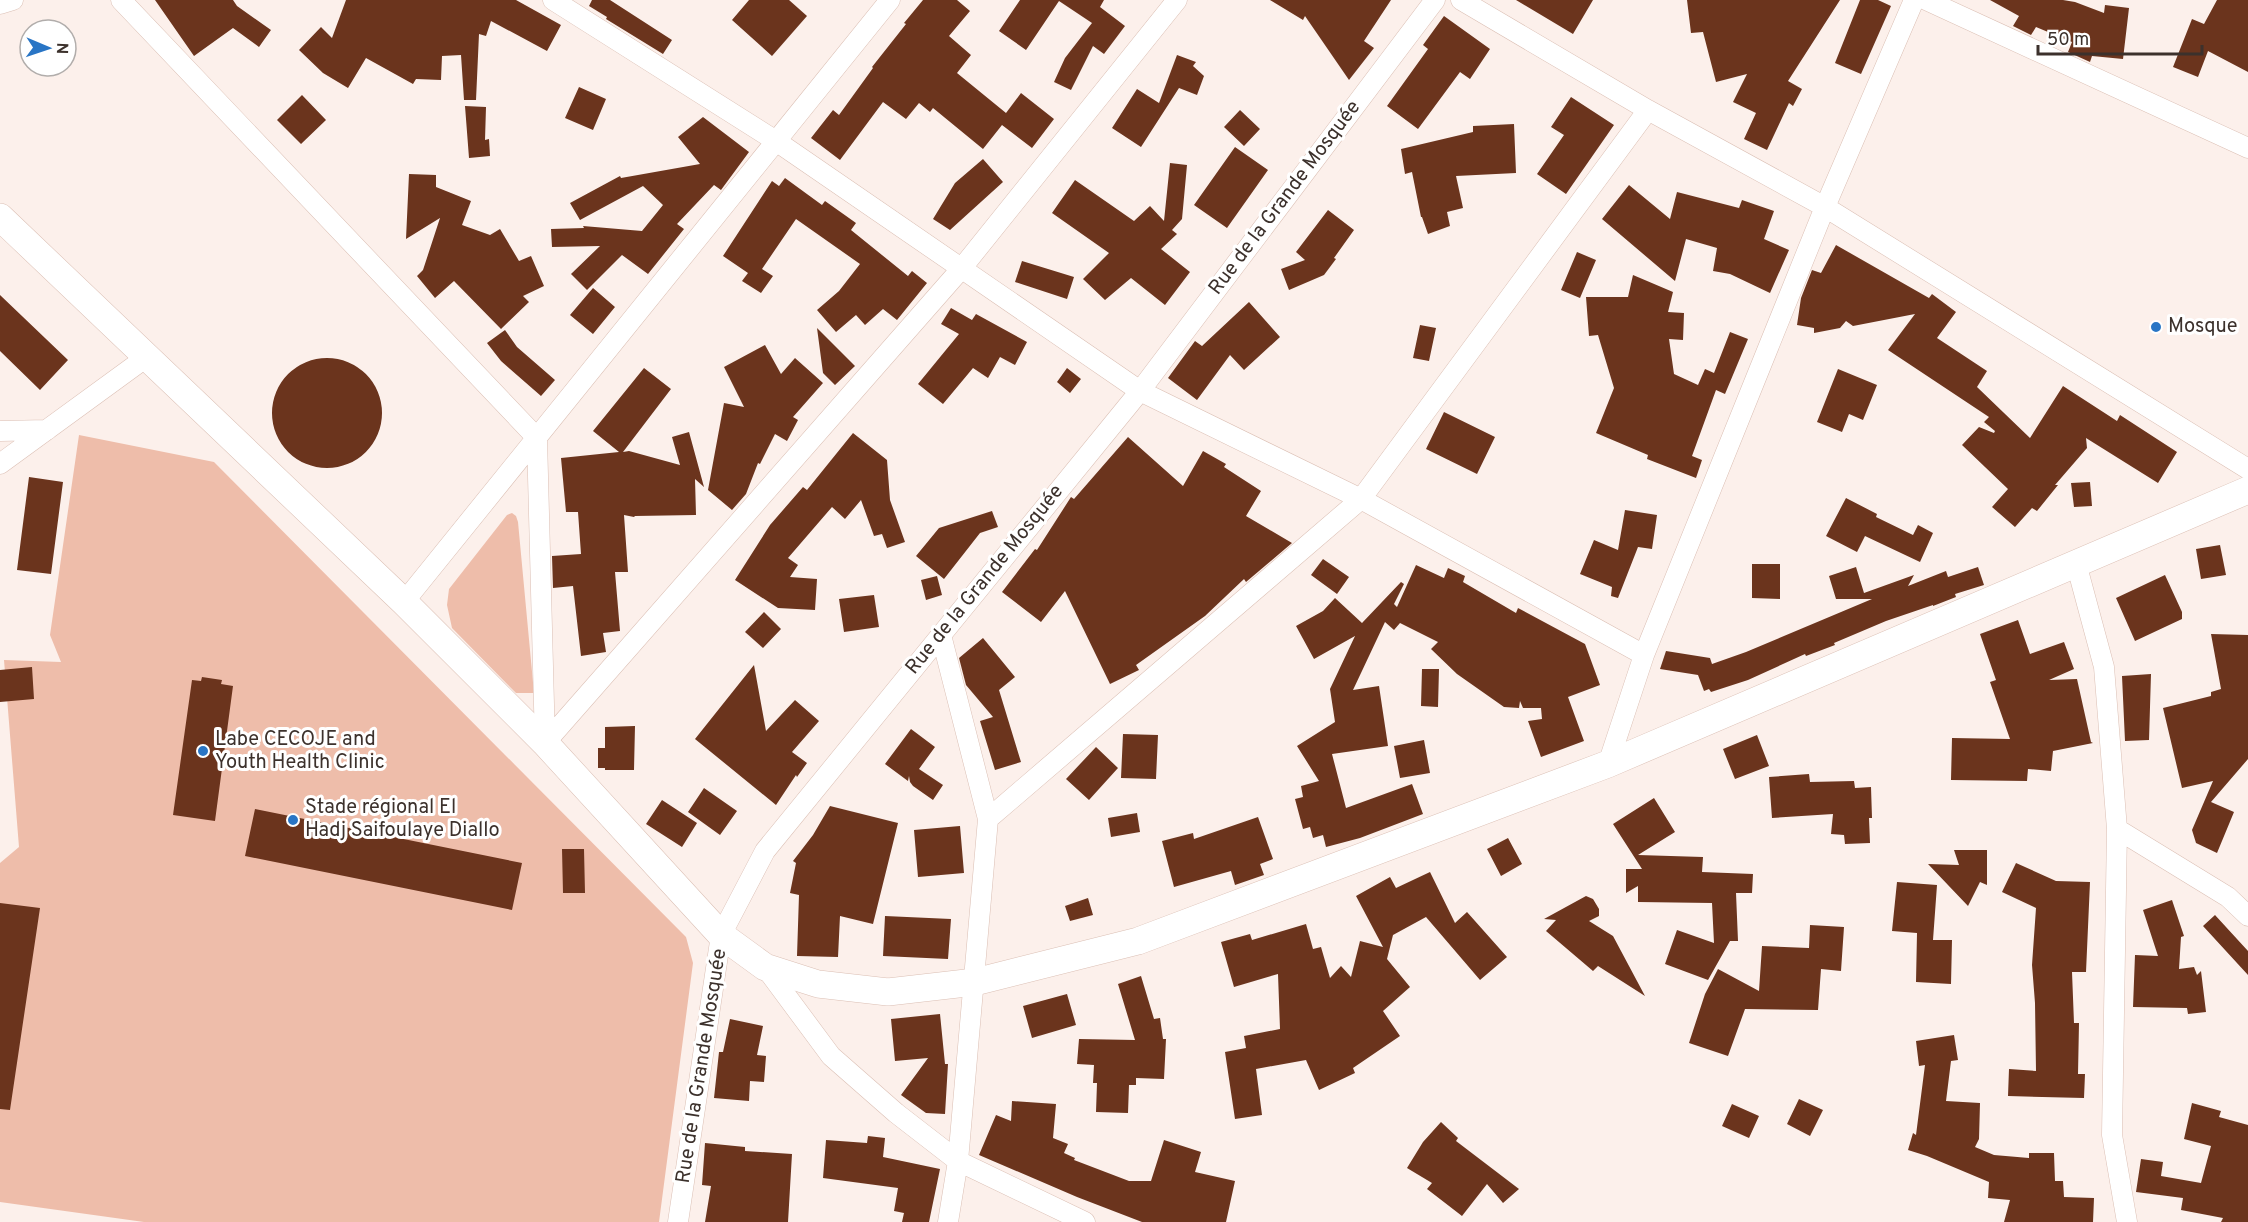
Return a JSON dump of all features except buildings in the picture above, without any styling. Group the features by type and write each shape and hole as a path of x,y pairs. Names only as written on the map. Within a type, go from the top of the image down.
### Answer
{"street":[{"path":"0,3 14,0"},
{"path":"121,0 537,438 545,743"},
{"path":"553,0 776,141 1140,391 1361,499 1644,655"},
{"path":"404,602 890,0"},
{"path":"545,743 961,269 1177,0"},
{"name":"Rue de la Grande Mosquée","path":"678,1222 722,935 765,851 1140,391 1435,0"},
{"path":"1461,0 1648,110 1825,207 2248,469"},
{"path":"1608,764 1644,655 1825,207 1914,0"},
{"path":"1926,0 2248,148"},
{"path":"988,819 1361,499 1648,110"},
{"path":"0,217 404,602 545,743 722,935 765,967 831,1056 896,1113 958,1161 1085,1222"},
{"path":"0,464 148,356"},
{"path":"0,431 47,430"},
{"path":"765,967 818,984 888,992 975,982 1138,941 1608,764 2248,490"},
{"path":"2076,563 2104,667 2116,829 2112,1136 2127,1222"},
{"path":"941,635 988,819 958,1161 948,1222"},
{"path":"2116,829 2228,897 2248,916"}],"shaded area":[{"name":"Stade régional El Hadj Saifoulaye Diallo","path":"79,435 214,462 686,937 693,963 659,1222 144,1222 0,1202 0,863 19,847 4,660 61,662 50,635"},
{"path":"512,513 518,522 534,693 516,693 452,628 447,605 449,589 507,515"}],"place":[{"name":"Mosque","path":"2156,327"},
{"name":"Labe CECOJE and Youth Health Clinic","path":"203,751"},
{"name":"Stade régional El Hadj Saifoulaye Diallo","path":"293,820"}]}
